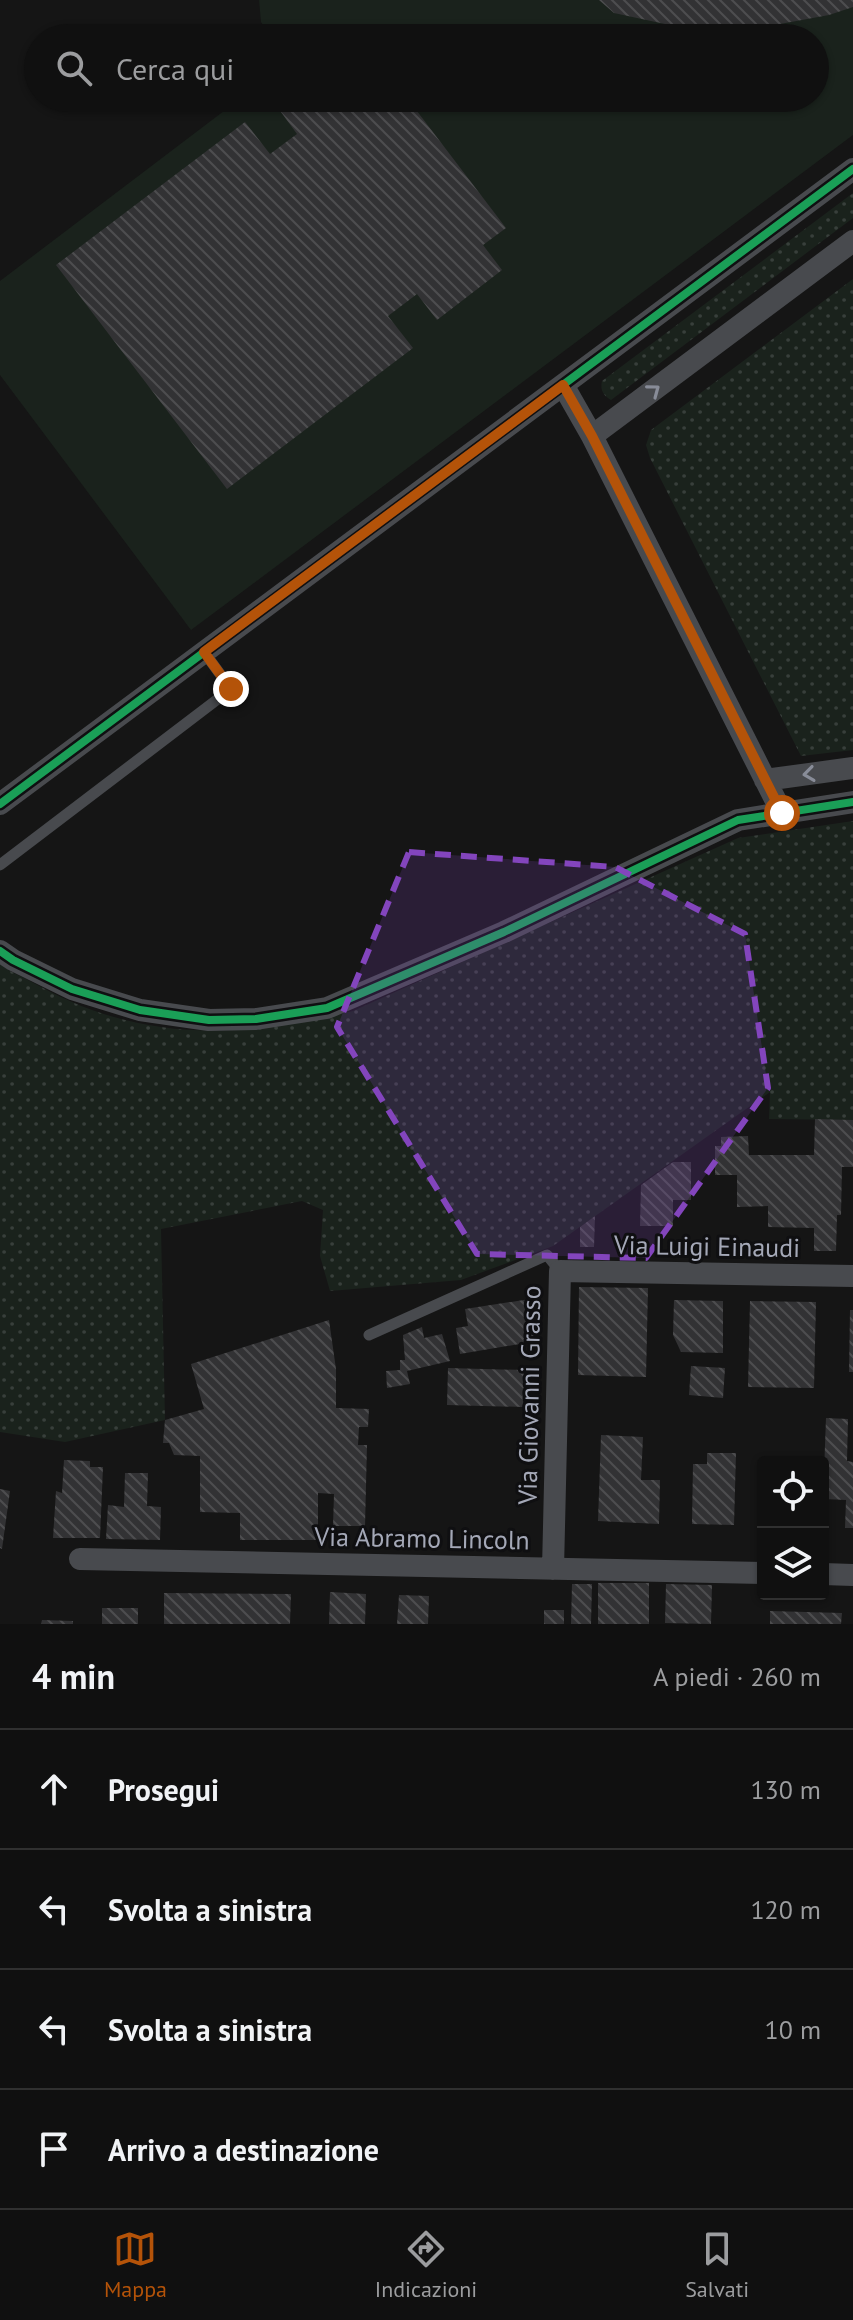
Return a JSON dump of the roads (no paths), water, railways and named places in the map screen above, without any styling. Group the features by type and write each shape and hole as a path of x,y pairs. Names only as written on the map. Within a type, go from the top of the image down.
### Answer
{"street":[{"path":"0,804 853,169"},
{"path":"592,436 853,241"},
{"path":"563,385 592,436 782,813"},
{"path":"765,780 853,768"},
{"path":"0,951 72,989 140,1010 209,1020 240,1020 327,1008 504,932 738,820 853,802"},
{"name":"Via Luigi Einaudi","path":"560,1271 853,1276"},
{"name":"Via Giovanni Grasso","path":"553,1569 560,1271"},
{"name":"Via Abramo Lincoln","path":"80,1559 757,1573"},
{"path":"829,1574 853,1575"}],"lane":[{"path":"0,865 231,689 204,652"},
{"path":"369,1335 547,1255 560,1271"}]}
